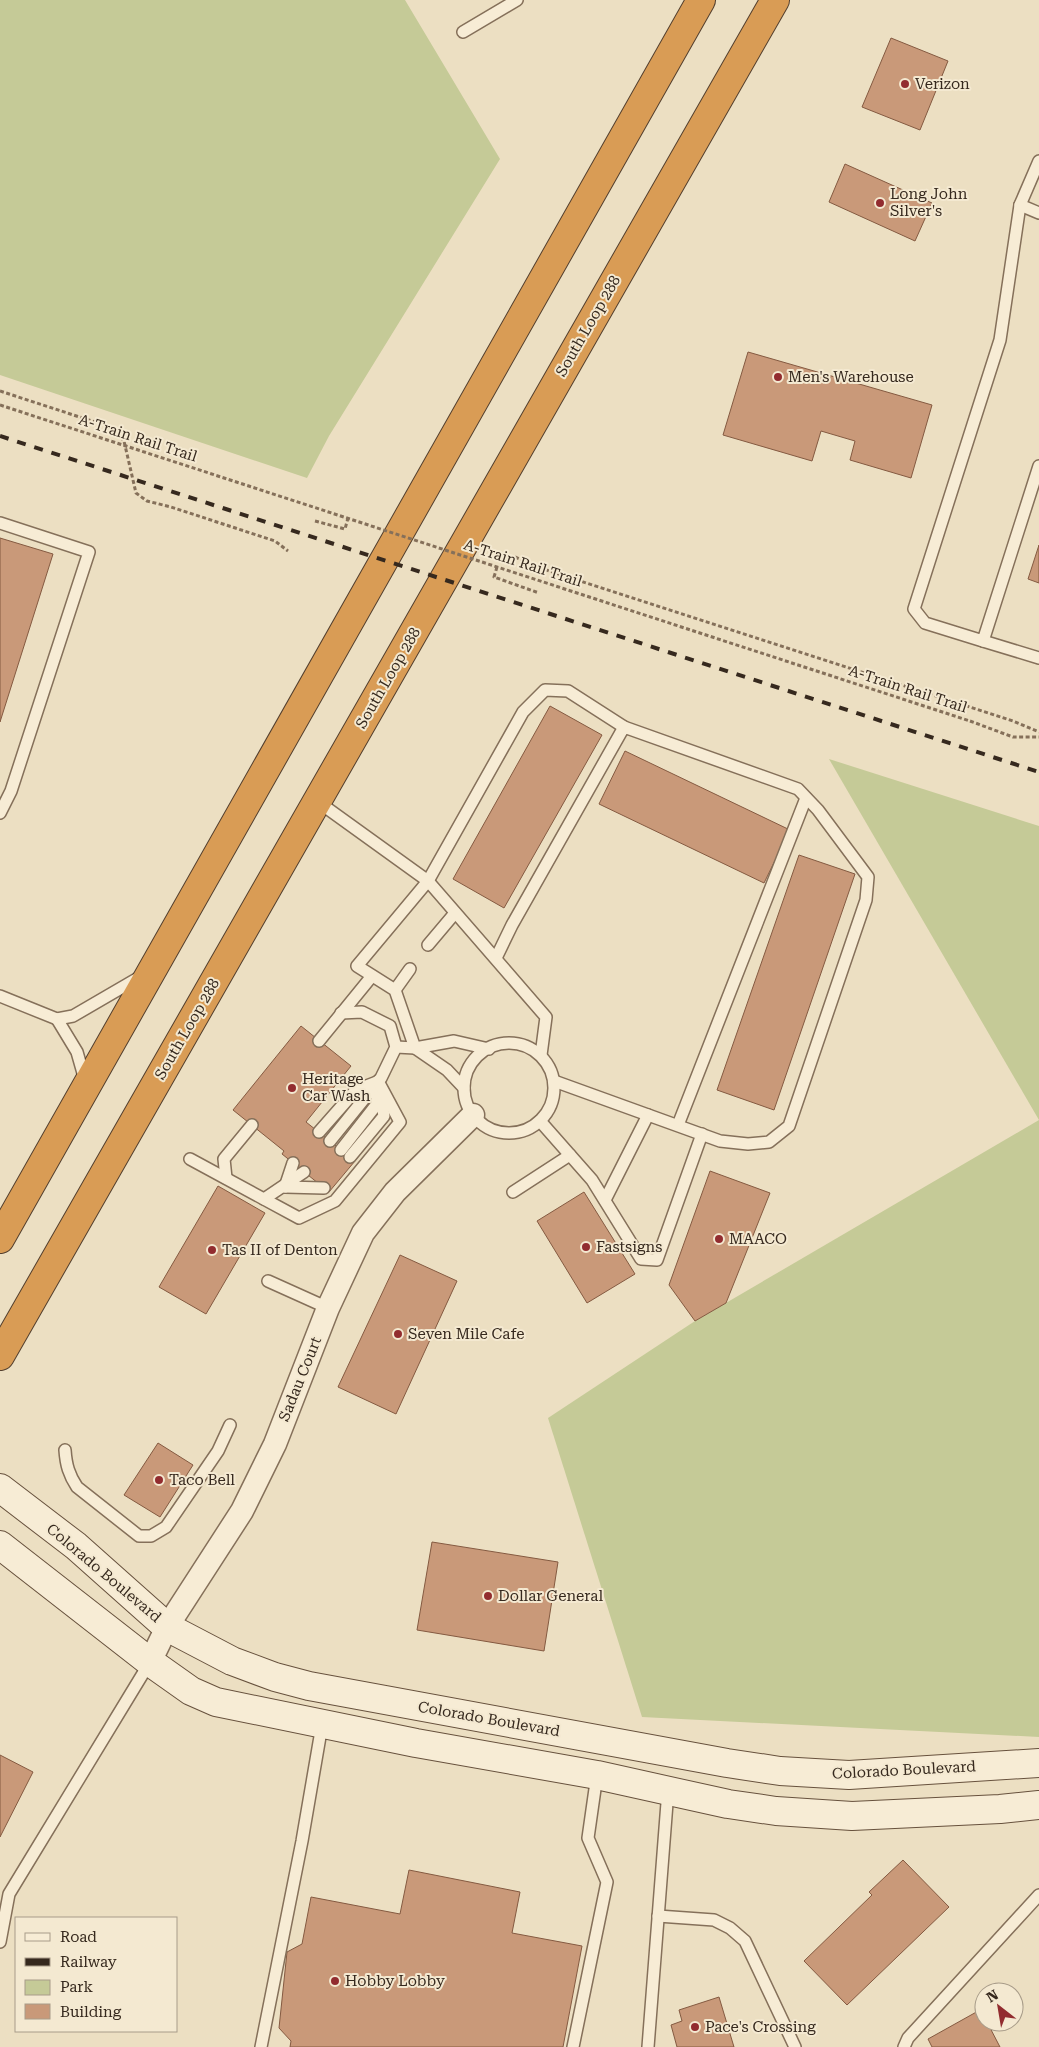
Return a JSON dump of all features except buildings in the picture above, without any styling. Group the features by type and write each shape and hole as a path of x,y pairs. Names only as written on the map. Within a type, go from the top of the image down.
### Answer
{"highway":[{"path":"0,1239 701,0"},
{"name":"South Loop 288","path":"0,1356 775,0"}],"street":[{"name":"Sadau Court","path":"150,1662 167,1627 242,1511 275,1444 328,1308 364,1233 395,1192 473,1115"},
{"name":"Colorado Boulevard","path":"0,1488 76,1546 167,1627 232,1661 275,1677 309,1686 780,1771 849,1775 1039,1763"},
{"path":"0,1545 150,1662 191,1691 216,1702 322,1725 597,1775 728,1804 824,1815 852,1816 1000,1809 1039,1805"},
{"path":"668,1790 675,1752"}],"lane":[{"path":"463,32 516,0"},
{"path":"1039,161 1020,205 1000,340 914,609 925,623 1039,658"},
{"path":"1020,205 1039,213"},
{"path":"983,641 1039,466"},
{"path":"0,524 89,552 6,789 0,813"},
{"path":"464,1088 447,1070 415,1048 395,990 357,966 428,881 523,712 545,690 568,692 624,727 798,789 818,810 868,877 866,900 789,1126 769,1142 748,1144 720,1141 554,1081"},
{"path":"496,958 512,925 624,727"},
{"path":"678,1125 806,798"},
{"path":"317,801 428,881 496,958 546,1017 541,1055"},
{"path":"428,945 455,913"},
{"path":"395,990 410,969"},
{"path":"0,996 57,1019 73,1016 115,994 152,970"},
{"path":"318,1041 372,976"},
{"path":"330,1141 378,1081 396,1047 390,1026 362,1012 341,1013"},
{"path":"57,1019 77,1052 87,1086"},
{"path":"396,1047 415,1048 454,1041 489,1049"},
{"path":"514,1043 528,1047 541,1055 550,1067 554,1081 554,1096 549,1110 540,1121 527,1129 512,1132 498,1131 484,1125 473,1115 466,1102 464,1088 467,1073 474,1060 489,1049 499,1044 514,1043"},
{"path":"318,1132 356,1090 378,1081"},
{"path":"346,1153 377,1104 378,1081"},
{"path":"190,1159 299,1218 335,1201 400,1122 378,1081"},
{"path":"605,1200 648,1115"},
{"path":"540,1121 592,1180 641,1259 657,1260 702,1134"},
{"path":"226,1178 224,1159 252,1125"},
{"path":"513,1192 570,1155"},
{"path":"285,1186 293,1163"},
{"path":"264,1200 304,1172"},
{"path":"285,1186 320,1185"},
{"path":"268,1281 328,1308"},
{"path":"65,1450 66,1465 70,1477 77,1487 139,1536 151,1536 166,1527 218,1451 230,1425"},
{"path":"0,1942 9,1894 150,1662"},
{"path":"261,2047 302,1840 322,1725"},
{"path":"574,2047 607,1882 588,1838 597,1775"},
{"path":"648,2047 668,1790"},
{"path":"904,2047 908,2038 1039,1895"},
{"path":"658,1916 714,1920 730,1928 745,1941 795,2047"}],"path":[{"path":"0,391 104,425 119,434 124,441 136,493 146,501 274,541 288,551"},
{"name":"A-Train Rail Trail","path":"0,405 970,721 1013,737 1039,737"},
{"path":"315,521 345,529 348,518"},
{"path":"515,558 1013,721 1039,732"},
{"path":"497,567 494,577 539,594"}],"green space":[{"path":"0,0 405,0 500,159 329,436 307,478 0,375"},
{"path":"829,759 1039,826 1039,1120"},
{"path":"1039,1120 1039,1737 642,1717 548,1418 695,1321"}],"railway":[{"path":"0,436 1039,772"}],"place":[{"name":"Verizon","path":"905,84"},
{"name":"Long John Silver's","path":"880,203"},
{"name":"Men's Warehouse","path":"778,377"},
{"name":"Heritage Car Wash","path":"292,1088"},
{"name":"MAACO","path":"719,1239"},
{"name":"Fastsigns","path":"586,1247"},
{"name":"Tas II of Denton","path":"212,1250"},
{"name":"Seven Mile Cafe","path":"398,1334"},
{"name":"Taco Bell","path":"159,1480"},
{"name":"Dollar General","path":"488,1596"},
{"name":"Hobby Lobby","path":"335,1981"},
{"name":"Pace's Crossing","path":"695,2027"}]}
